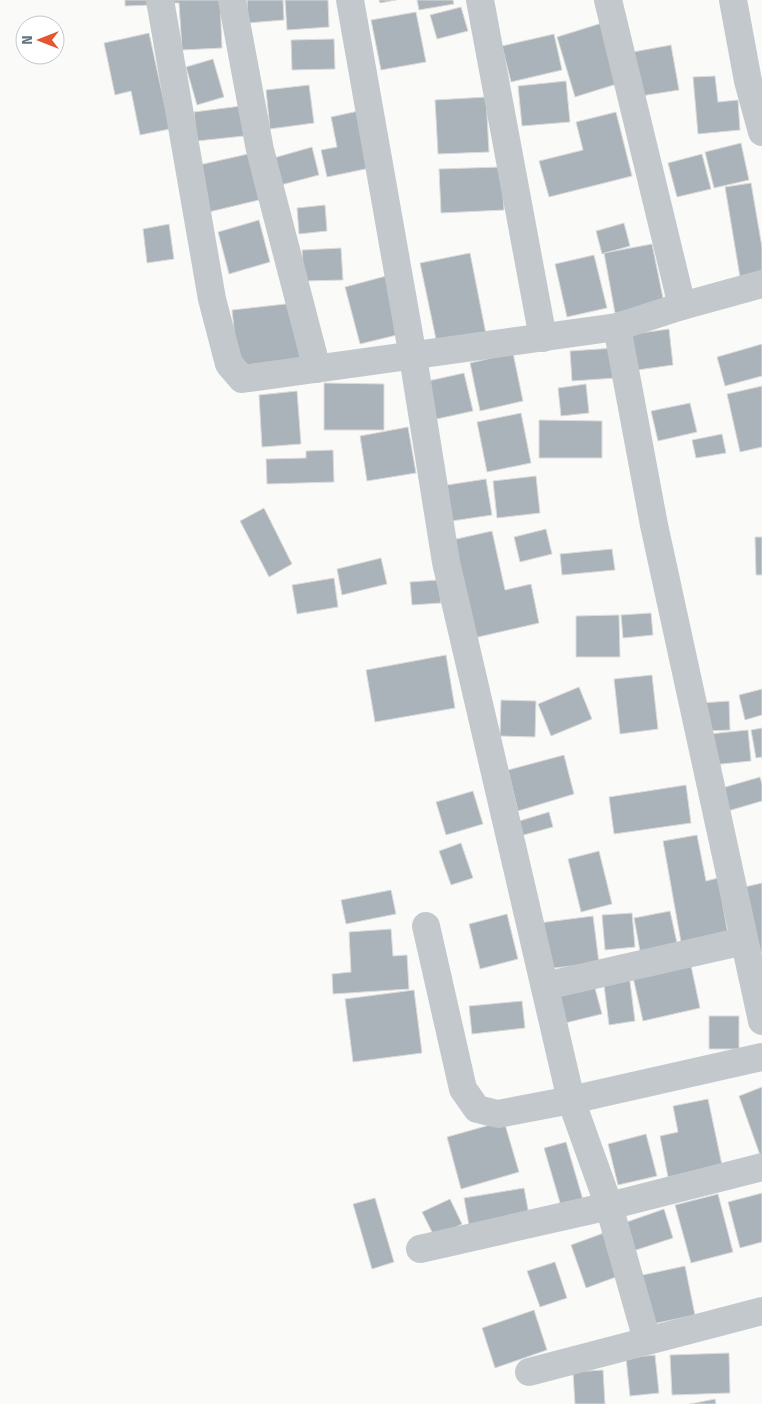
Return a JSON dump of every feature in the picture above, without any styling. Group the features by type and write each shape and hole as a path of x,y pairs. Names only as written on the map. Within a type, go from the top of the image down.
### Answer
{"street":[{"path":"160,0 212,299 229,364 242,379 413,357 617,327 682,306 762,284"},
{"path":"232,0 260,150 317,368"},
{"path":"350,0 413,357 446,562 571,1100 609,1206 647,1340"},
{"path":"480,0 544,338"},
{"path":"608,0 682,306"},
{"path":"733,0 755,80 762,132"},
{"path":"617,327 656,535 762,1021"},
{"path":"426,926 463,1089 477,1109 498,1114 571,1100 762,1057"},
{"path":"545,986 744,941"},
{"path":"420,1249 609,1206 762,1167"},
{"path":"529,1372 762,1311"}],"building":[{"path":"125,0 152,0 152,5 125,6"},
{"path":"168,0 220,0 222,48 182,50 179,3 168,3"},
{"path":"247,0 283,0 284,20 248,23"},
{"path":"285,0 328,0 329,27 287,30"},
{"path":"379,0 396,0 380,3"},
{"path":"417,0 453,0 454,4 419,10"},
{"path":"461,7 468,31 437,39 430,15"},
{"path":"416,12 426,62 381,70 371,20"},
{"path":"602,23 620,83 575,97 557,37"},
{"path":"149,33 170,129 140,135 131,91 115,95 104,43"},
{"path":"554,34 562,70 511,82 502,46"},
{"path":"334,39 335,69 292,70 291,40"},
{"path":"671,45 679,90 641,96 633,52"},
{"path":"213,59 224,97 197,105 186,67"},
{"path":"715,76 718,102 738,100 740,130 698,134 693,77"},
{"path":"566,81 570,122 522,126 518,86"},
{"path":"309,85 314,123 270,129 266,90"},
{"path":"486,97 489,152 438,154 435,100"},
{"path":"241,106 244,136 197,141 194,112"},
{"path":"363,110 375,167 327,177 321,150 337,147 331,117"},
{"path":"616,112 632,176 549,197 539,161 583,150 576,122"},
{"path":"741,143 749,180 714,188 705,152"},
{"path":"312,147 319,175 277,186 270,159"},
{"path":"248,154 259,200 209,212 199,165"},
{"path":"702,154 711,189 677,197 668,163"},
{"path":"501,167 504,210 441,213 439,169"},
{"path":"751,183 762,247 762,273 740,277 725,187"},
{"path":"325,205 327,231 299,234 297,208"},
{"path":"259,220 270,262 229,274 218,232"},
{"path":"624,223 630,246 602,254 596,231"},
{"path":"169,224 174,259 147,263 143,229"},
{"path":"652,244 664,303 615,313 604,253"},
{"path":"341,248 343,280 304,281 302,250"},
{"path":"470,253 486,334 437,344 420,263"},
{"path":"594,255 607,308 567,317 555,264"},
{"path":"386,276 401,334 360,344 345,287"},
{"path":"294,303 300,359 238,366 232,310"},
{"path":"669,329 673,365 630,371 626,335"},
{"path":"762,344 762,376 725,386 717,357"},
{"path":"614,348 616,378 572,381 570,351"},
{"path":"513,353 523,401 480,411 470,363"},
{"path":"464,373 473,411 428,421 419,383"},
{"path":"324,383 384,384 384,430 324,430"},
{"path":"586,384 589,413 561,416 558,388"},
{"path":"762,386 762,447 740,452 727,394"},
{"path":"297,391 301,444 262,447 259,395"},
{"path":"690,403 697,432 658,441 651,411"},
{"path":"521,413 531,463 487,472 477,422"},
{"path":"539,420 602,421 602,458 539,458"},
{"path":"408,427 416,473 367,481 360,436"},
{"path":"722,434 726,453 696,458 692,440"},
{"path":"333,450 334,482 267,484 266,459 306,458 306,451"},
{"path":"536,476 540,513 497,518 493,481"},
{"path":"486,479 492,515 452,521 447,485"},
{"path":"264,508 292,564 269,577 240,521"},
{"path":"546,529 552,554 520,562 514,537"},
{"path":"492,531 505,590 531,584 539,623 474,638 452,540"},
{"path":"755,537 762,537 762,575 756,575"},
{"path":"612,549 615,570 562,575 560,554"},
{"path":"381,558 387,584 342,595 337,569"},
{"path":"334,578 338,607 297,614 292,585"},
{"path":"438,580 441,603 412,605 410,582"},
{"path":"651,613 653,635 623,638 621,615"},
{"path":"619,615 620,657 576,657 576,616"},
{"path":"446,655 455,708 375,722 366,670"},
{"path":"652,675 658,729 620,734 614,679"},
{"path":"579,687 592,719 551,736 538,704"},
{"path":"762,689 762,715 745,720 739,695"},
{"path":"501,700 536,701 535,737 500,736"},
{"path":"729,701 730,730 703,731 701,703"},
{"path":"762,728 762,757 756,758 751,730"},
{"path":"748,730 751,761 712,765 709,734"},
{"path":"564,755 574,794 518,811 508,770"},
{"path":"760,777 762,801 728,811 722,788"},
{"path":"686,785 691,823 614,834 609,797"},
{"path":"473,791 483,824 446,835 436,802"},
{"path":"549,812 553,827 520,836 516,822"},
{"path":"697,835 706,881 718,878 728,934 681,942 663,841"},
{"path":"461,843 473,878 451,885 439,851"},
{"path":"599,851 612,904 581,912 568,859"},
{"path":"762,883 762,952 755,954 740,888"},
{"path":"391,890 396,914 346,924 341,900"},
{"path":"670,911 677,943 640,951 634,918"},
{"path":"632,913 635,947 605,950 602,915"},
{"path":"507,914 518,959 480,969 469,924"},
{"path":"593,916 599,963 545,969 539,923"},
{"path":"391,929 393,956 407,955 409,989 333,994 332,974 351,972 349,932"},
{"path":"690,961 700,1008 643,1021 632,973"},
{"path":"629,974 635,1021 609,1025 603,977"},
{"path":"593,981 602,1014 557,1025 549,992"},
{"path":"414,990 422,1053 353,1062 345,999"},
{"path":"522,1001 525,1028 472,1034 469,1006"},
{"path":"709,1016 739,1016 739,1049 709,1049"},
{"path":"762,1087 762,1154 760,1155 739,1096"},
{"path":"708,1099 722,1165 668,1177 660,1136 678,1132 673,1106"},
{"path":"504,1121 519,1172 461,1189 447,1137"},
{"path":"646,1134 657,1176 618,1185 608,1144"},
{"path":"566,1142 583,1200 561,1206 544,1148"},
{"path":"524,1188 529,1215 469,1225 464,1198"},
{"path":"762,1193 762,1242 740,1248 728,1202"},
{"path":"718,1194 733,1252 691,1263 675,1205"},
{"path":"375,1198 394,1262 372,1269 353,1204"},
{"path":"450,1199 462,1224 435,1238 422,1212"},
{"path":"664,1209 673,1238 633,1251 624,1223"},
{"path":"612,1230 627,1273 586,1288 571,1245"},
{"path":"555,1262 567,1298 540,1307 527,1271"},
{"path":"685,1266 695,1315 648,1325 638,1276"},
{"path":"534,1310 547,1350 495,1368 482,1328"},
{"path":"729,1353 730,1393 672,1395 670,1355"},
{"path":"655,1355 659,1393 630,1396 626,1358"},
{"path":"603,1370 605,1404 575,1404 573,1372"},
{"path":"715,1399 716,1404 690,1404"}]}
